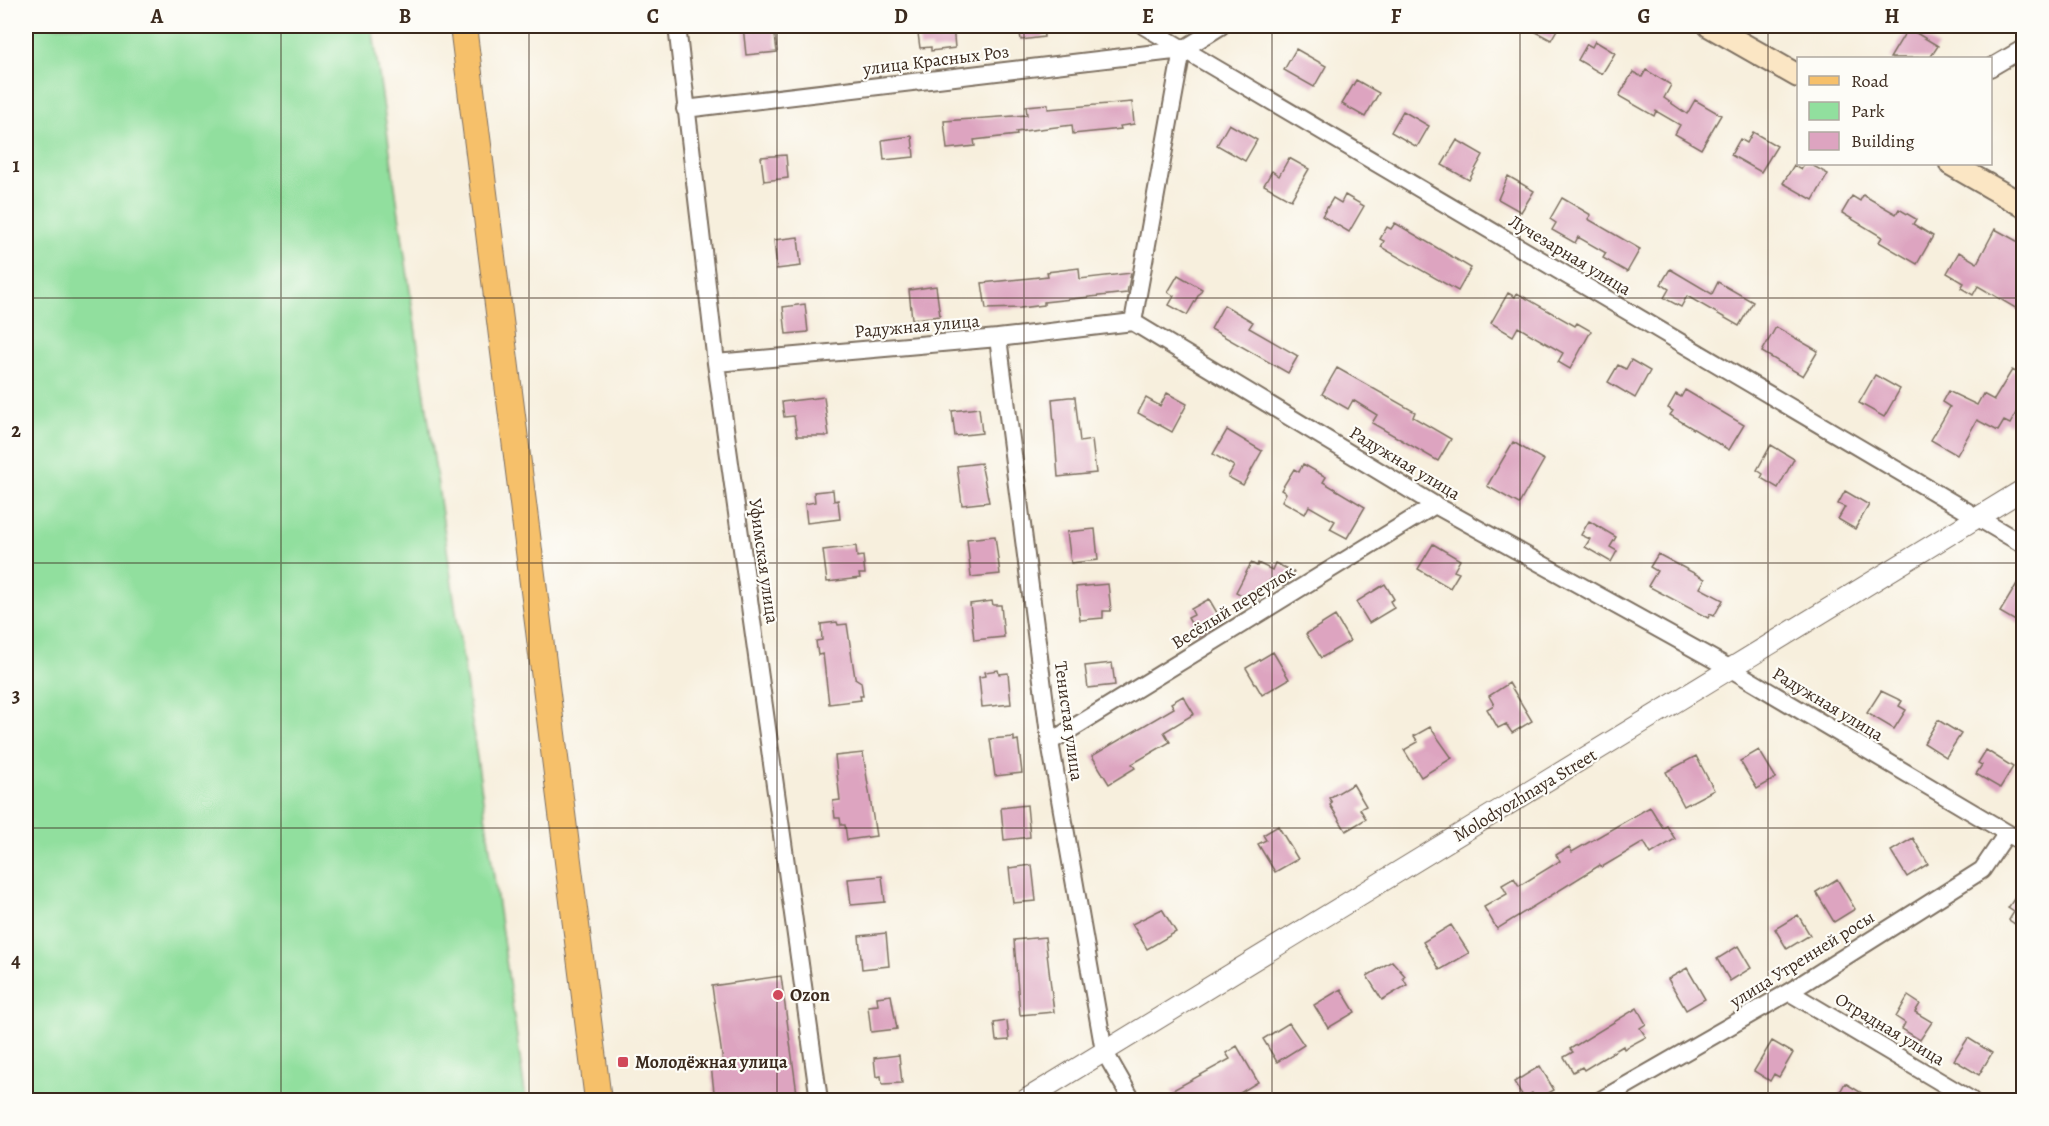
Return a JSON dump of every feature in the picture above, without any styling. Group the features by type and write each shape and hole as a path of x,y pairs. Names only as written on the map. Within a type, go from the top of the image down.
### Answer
{"main road":[{"path":"463,26 598,1101"},
{"path":"1710,26 1797,75"},
{"path":"1953,165 2024,206"}],"street":[{"name":"Уфимская улица","path":"677,26 716,363 819,1101"},
{"name":"Лучезарная улица","path":"1144,26 2024,545"},
{"name":"улица Красных Роз","path":"685,109 1182,50 1221,26"},
{"path":"1992,67 2024,48"},
{"path":"1133,322 1182,50"},
{"name":"Радужная улица","path":"716,363 998,338 1133,322 1435,505 1731,669 2024,843"},
{"name":"Тенистая улица","path":"998,338 1050,742 1104,1052 1132,1101"},
{"name":"Molodyozhnaya Street","path":"1025,1101 2024,489"},
{"name":"Весёлый переулок","path":"1050,742 1435,505"},
{"name":"улица Утренней росы","path":"1601,1101 1789,992 1982,870 2007,833"},
{"name":"Отрадная улица","path":"1789,992 1971,1101"}],"green space":[{"path":"26,26 372,26 526,1100 26,1100"}],"building":[{"path":"743,26 771,26 772,29 774,28 777,52 746,55"},
{"path":"917,26 953,26 955,48 931,51 931,47 920,48"},
{"path":"1019,26 1043,26 1044,37 1021,40"},
{"path":"1525,26 1559,26 1551,40"},
{"path":"1908,28 1938,46 1931,57 1891,57"},
{"path":"1595,41 1615,53 1602,74 1578,60 1587,44 1592,47"},
{"path":"1296,49 1326,66 1314,87 1284,70"},
{"path":"1646,70 1671,85 1664,98 1687,114 1695,100 1721,115 1701,149 1675,134 1680,125 1656,111 1654,116 1619,96 1633,72 1642,77"},
{"path":"1356,80 1379,93 1365,117 1342,104"},
{"path":"1132,102 1134,124 1120,126 1121,129 1073,134 1072,125 974,140 975,146 947,149 944,121 1027,115 1026,106 1048,104 1048,109"},
{"path":"1403,111 1429,126 1417,147 1391,132"},
{"path":"1229,124 1257,140 1245,161 1217,145"},
{"path":"1753,132 1777,146 1761,172 1731,155 1740,139 1747,143"},
{"path":"912,136 914,157 884,160 882,140"},
{"path":"1457,140 1483,155 1469,180 1442,165"},
{"path":"786,155 788,178 764,181 761,157"},
{"path":"1289,158 1309,169 1291,200 1264,185 1272,171 1279,176"},
{"path":"1794,165 1801,169 1803,165 1812,165 1828,174 1813,200 1783,183"},
{"path":"1508,176 1534,191 1521,212 1498,199"},
{"path":"1345,195 1364,206 1349,232 1322,216 1333,198 1341,203"},
{"path":"1863,195 1896,214 1899,209 1916,219 1913,224 1933,236 1917,264 1879,242 1882,237 1842,213 1852,196 1860,201"},
{"path":"1562,198 1591,215 1588,219 1640,249 1627,272 1603,258 1606,253 1578,237 1575,243 1552,230 1556,223 1550,219"},
{"path":"1395,223 1471,268 1458,291 1381,247 1384,241 1380,239 1387,227 1391,229"},
{"path":"1995,229 2024,245 2024,313 1978,286 1973,295 1961,288 1964,283 1947,273 1959,252 1977,263"},
{"path":"798,237 801,266 777,269 774,240"},
{"path":"1079,268 1080,279 1131,273 1127,293 1044,302 1044,305 1020,308 986,309 982,283 1048,276 1047,272"},
{"path":"1670,269 1712,294 1718,282 1753,302 1739,326 1687,296 1681,307 1664,298 1669,289 1661,284"},
{"path":"1178,275 1202,289 1187,315 1169,305 1174,296 1168,292"},
{"path":"936,286 940,316 912,319 909,290"},
{"path":"1508,293 1515,297 1517,293 1575,326 1577,323 1591,331 1570,369 1558,362 1563,353 1518,327 1513,336 1491,323"},
{"path":"805,304 808,332 786,334 783,307"},
{"path":"1224,305 1253,322 1249,328 1298,356 1288,373 1211,329"},
{"path":"1776,327 1818,351 1803,376 1762,352"},
{"path":"1631,360 1650,371 1635,398 1608,382 1618,365 1626,369"},
{"path":"1337,368 1415,412 1413,417 1451,439 1438,461 1372,423 1377,415 1353,400 1348,409 1322,394"},
{"path":"2012,370 2024,376 2024,398 2010,424 2004,421 1998,431 1977,420 1957,455 1931,440 1950,407 1942,402 1948,391 1977,405 1983,394 1994,400"},
{"path":"1875,375 1900,389 1884,417 1859,403"},
{"path":"1685,390 1744,425 1729,450 1670,415 1673,411 1668,408 1676,394 1681,397"},
{"path":"1167,393 1187,404 1172,432 1138,413 1146,398 1160,406"},
{"path":"824,397 829,436 797,436 794,416 784,417 782,402"},
{"path":"1075,397 1080,442 1092,440 1096,473 1058,477 1052,399"},
{"path":"979,408 982,433 955,436 952,411"},
{"path":"1227,430 1262,451 1243,485 1228,477 1234,466 1213,454"},
{"path":"1513,442 1544,460 1519,504 1487,486"},
{"path":"1771,445 1794,459 1778,488 1761,478 1763,474 1757,470"},
{"path":"981,463 989,502 962,505 957,466"},
{"path":"1303,464 1326,477 1323,482 1365,507 1347,538 1330,529 1335,521 1309,506 1305,514 1282,501 1286,493 1281,490 1294,469 1299,472"},
{"path":"833,490 834,501 838,500 840,519 807,523 805,504 815,502 814,492"},
{"path":"1845,491 1869,505 1855,529 1838,519 1845,507 1838,504"},
{"path":"1589,521 1616,537 1610,547 1617,551 1611,562 1585,547 1590,539 1581,535"},
{"path":"1095,529 1098,560 1071,563 1067,532"},
{"path":"995,536 1000,574 971,577 967,539"},
{"path":"1433,544 1460,560 1454,571 1459,573 1450,588 1418,569"},
{"path":"856,546 857,557 863,556 865,574 859,574 860,578 827,582 823,550"},
{"path":"1658,554 1705,579 1700,588 1723,600 1714,616 1710,614 1708,618 1648,586 1657,571 1650,567"},
{"path":"1251,563 1257,566 1258,563 1272,570 1275,563 1294,572 1288,583 1283,586 1270,580 1256,603 1236,592"},
{"path":"2024,572 2024,626 2000,612"},
{"path":"1108,584 1111,611 1103,611 1103,618 1080,620 1076,587"},
{"path":"1385,584 1394,599 1390,601 1394,608 1369,623 1356,602"},
{"path":"1209,599 1223,623 1199,637 1188,618 1194,615 1191,609"},
{"path":"992,601 993,605 1001,605 1004,637 974,640 970,604"},
{"path":"1335,616 1350,641 1321,658 1306,634"},
{"path":"837,622 838,625 847,624 855,678 861,682 863,696 860,696 861,700 829,704 823,654 818,655 816,641 822,640 821,624"},
{"path":"1273,652 1289,679 1262,695 1246,668"},
{"path":"1112,663 1115,685 1088,688 1085,666"},
{"path":"998,670 999,674 1008,673 1011,704 982,707 979,677 986,676 985,672"},
{"path":"1509,683 1532,721 1512,733 1506,724 1498,728 1487,709 1494,705 1489,696"},
{"path":"1881,691 1902,701 1899,706 1906,710 1894,729 1867,713"},
{"path":"1183,696 1194,714 1164,732 1170,742 1132,764 1135,768 1109,784 1092,756 1174,708 1171,703"},
{"path":"1938,720 1961,734 1946,757 1924,743"},
{"path":"1430,727 1452,758 1421,777 1404,750 1418,742 1414,736"},
{"path":"1014,737 1014,741 1018,740 1022,773 995,776 990,739"},
{"path":"1759,750 1776,778 1757,789 1740,761"},
{"path":"1986,750 2013,767 2000,788 1976,774 1982,765 1978,763"},
{"path":"863,753 876,836 847,840 845,825 841,825 840,818 835,818 833,801 840,800 835,756"},
{"path":"1696,756 1714,790 1684,806 1666,772"},
{"path":"1353,784 1366,806 1360,809 1366,819 1346,831 1330,805 1332,803 1329,798"},
{"path":"1027,805 1030,837 1004,840 1001,808"},
{"path":"1650,807 1663,828 1667,826 1675,839 1651,854 1644,842 1602,867 1600,865 1497,929 1484,907 1507,894 1502,885 1514,878 1519,886 1560,861 1556,855 1569,847 1572,852"},
{"path":"1278,826 1298,859 1275,872 1258,844 1266,840 1263,835"},
{"path":"1913,838 1928,864 1907,877 1891,851"},
{"path":"1032,865 1036,901 1013,903 1009,868"},
{"path":"882,876 885,902 851,905 848,879"},
{"path":"1837,879 1855,909 1834,922 1816,892"},
{"path":"2024,884 2024,930 2009,920 2014,912 2008,908"},
{"path":"1162,909 1176,932 1147,949 1132,924"},
{"path":"1798,915 1810,935 1787,949 1775,929"},
{"path":"1451,925 1469,953 1440,970 1423,942"},
{"path":"886,933 889,966 862,969 859,936"},
{"path":"1045,937 1054,1012 1020,1015 1014,940"},
{"path":"1738,946 1751,968 1730,981 1717,959"},
{"path":"1392,961 1405,976 1403,978 1407,985 1382,1000 1367,976"},
{"path":"1687,968 1705,999 1686,1010 1668,979"},
{"path":"781,976 798,1101 715,1101 711,1065 723,1063 712,986"},
{"path":"1341,989 1355,1012 1328,1028 1314,1005"},
{"path":"891,995 897,1029 871,1032 868,1006 878,1005 877,997"},
{"path":"1908,996 1920,1004 1915,1012 1932,1022 1920,1040 1902,1029 1905,1023 1896,1017"},
{"path":"1637,1008 1646,1024 1640,1028 1646,1037 1624,1049 1623,1046 1584,1070 1582,1067 1573,1072 1564,1057 1573,1052 1570,1049"},
{"path":"1007,1021 1009,1040 996,1041 994,1023"},
{"path":"1289,1023 1304,1045 1277,1062 1263,1039"},
{"path":"1968,1038 1992,1053 1979,1075 1954,1060"},
{"path":"1772,1041 1793,1053 1779,1077 1774,1074 1770,1081 1754,1071"},
{"path":"1237,1046 1258,1082 1227,1101 1177,1101 1171,1091 1230,1059 1226,1053"},
{"path":"899,1055 902,1083 882,1084 881,1076 876,1077 874,1058"},
{"path":"1540,1066 1554,1090 1536,1100 1532,1093 1524,1098 1514,1082"},
{"path":"1845,1083 1875,1101 1835,1101"}],"place":[{"name":"Ozon","path":"778,995"},
{"name":"Молодёжная улица","path":"623,1062"}]}
